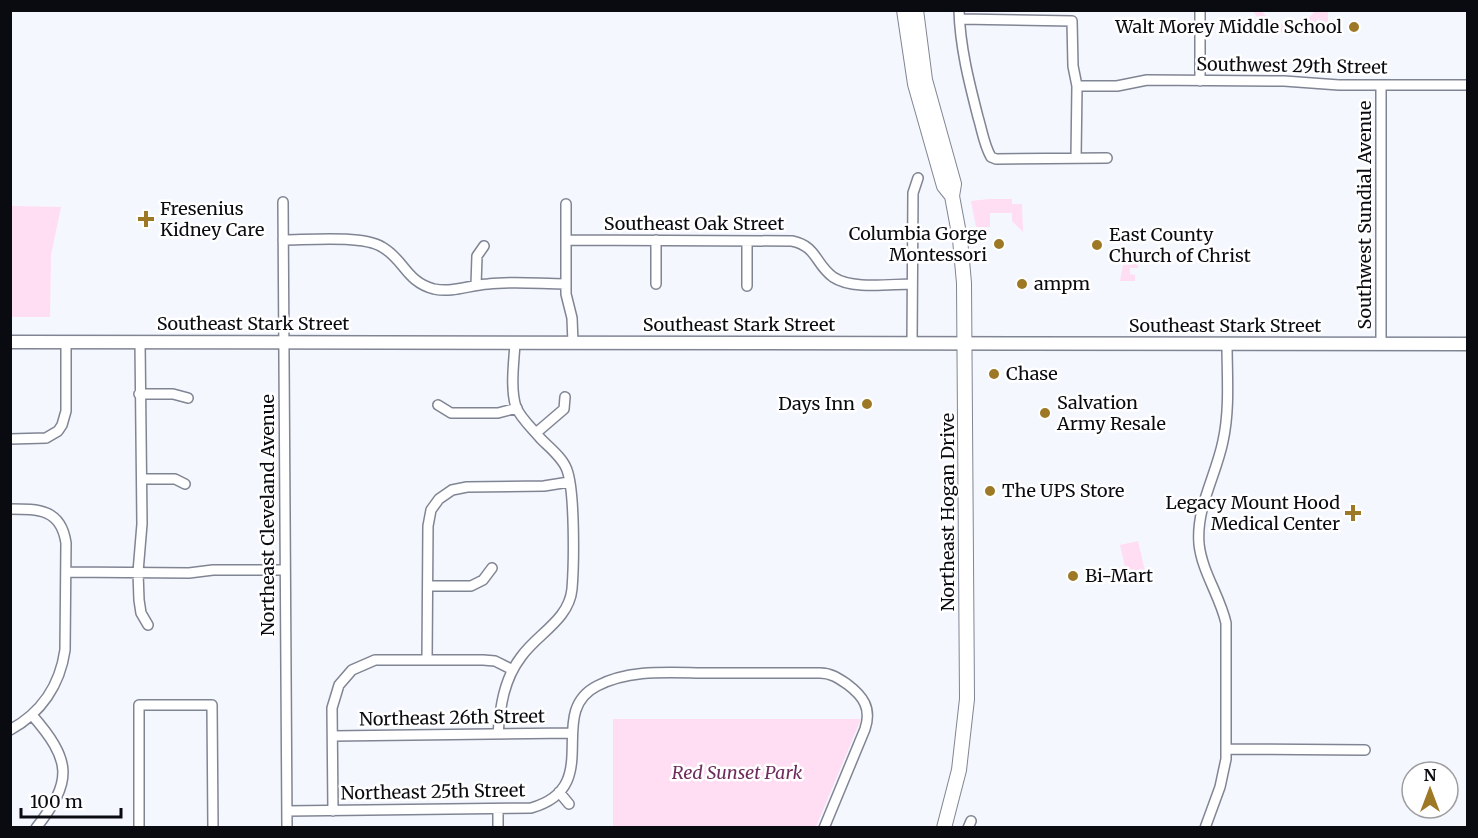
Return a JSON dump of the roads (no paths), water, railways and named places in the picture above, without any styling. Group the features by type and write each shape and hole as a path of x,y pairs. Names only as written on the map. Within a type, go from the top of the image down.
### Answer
{"highway":[{"name":"Northeast Hogan Drive","path":"904,10 915,84 944,186 952,195"},
{"name":"Northeast Hogan Drive","path":"916,10 926,87 954,184 952,195 963,262 967,699 959,770 944,828"}],"main road":[{"name":"Southeast Stark Street","path":"10,342 1467,344"}],"street":[{"path":"1200,10 1200,81"},
{"path":"1076,158 1077,86 1072,66 1072,21 960,15 971,88 982,133 991,157 996,159 1107,158"},
{"name":"Southwest 29th Street","path":"1077,86 1117,86 1147,80 1467,85"},
{"name":"Southwest Sundial Avenue","path":"1381,85 1381,344"},
{"path":"912,343 913,192 918,178"},
{"name":"Northeast Cleveland Avenue","path":"283,202 287,828"},
{"path":"566,204 566,284 567,301 572,318 573,343"},
{"path":"283,240 368,241 392,254 405,278 439,290 476,285 566,284"},
{"name":"Southeast Oak Street","path":"566,240 792,241 817,248 828,272 849,284 912,284"},
{"path":"656,240 656,284"},
{"path":"747,241 747,286"},
{"path":"476,285 477,256 484,246"},
{"path":"10,439 46,438 60,433 66,411 66,342"},
{"path":"140,342 142,525 138,572 141,613 148,624"},
{"path":"498,734 502,699 513,670 527,648 563,613 570,599 572,575 572,497 567,470 517,408 514,397 515,343"},
{"path":"1205,828 1224,771 1226,623 1223,609 1201,555 1199,531 1201,511 1219,457 1225,429 1227,344"},
{"path":"139,394 173,394 188,398"},
{"path":"536,433 564,409 565,397"},
{"path":"438,405 451,413 498,413 517,408"},
{"path":"142,479 176,479 185,484"},
{"path":"427,660 428,526 431,510 439,499 459,488 544,486 569,482"},
{"path":"431,491 439,499"},
{"path":"10,509 36,509 57,520 65,535 66,572 65,650 62,666 53,689 32,715 10,730"},
{"path":"428,586 471,586 483,580 492,568"},
{"path":"66,572 285,570"},
{"path":"333,811 334,699 346,675 359,666 375,660 483,660 495,662 513,670"},
{"path":"338,667 346,675"},
{"path":"569,804 559,792 571,772 572,733 576,711 584,697 596,686 645,673 826,673 838,678 861,695 867,708 868,723 824,828"},
{"path":"139,828 140,705 212,705 213,828"},
{"path":"32,715 53,740 60,755 63,771 58,796 36,828"},
{"name":"Northeast 26th Street","path":"333,736 572,733"},
{"path":"1226,748 1365,750"},
{"name":"Northeast 25th Street","path":"287,811 498,809 539,806 559,792"},
{"path":"498,809 498,828"}],"place":[{"name":"Walt Morey Middle School","path":"1354,27"},
{"name":"Fresenius Kidney Care","path":"146,219"},
{"name":"Columbia Gorge Montessori","path":"999,244"},
{"name":"East County Church of Christ","path":"1097,245"},
{"name":"ampm","path":"1022,284"},
{"name":"Chase","path":"994,374"},
{"name":"Days Inn","path":"867,404"},
{"name":"Salvation Army Resale","path":"1045,413"},
{"name":"The UPS Store","path":"990,491"},
{"name":"Legacy Mount Hood Medical Center","path":"1353,513"},
{"name":"Bi-Mart","path":"1073,576"}],"park label":[{"name":"Red Sunset Park","path":"737,773"}]}
